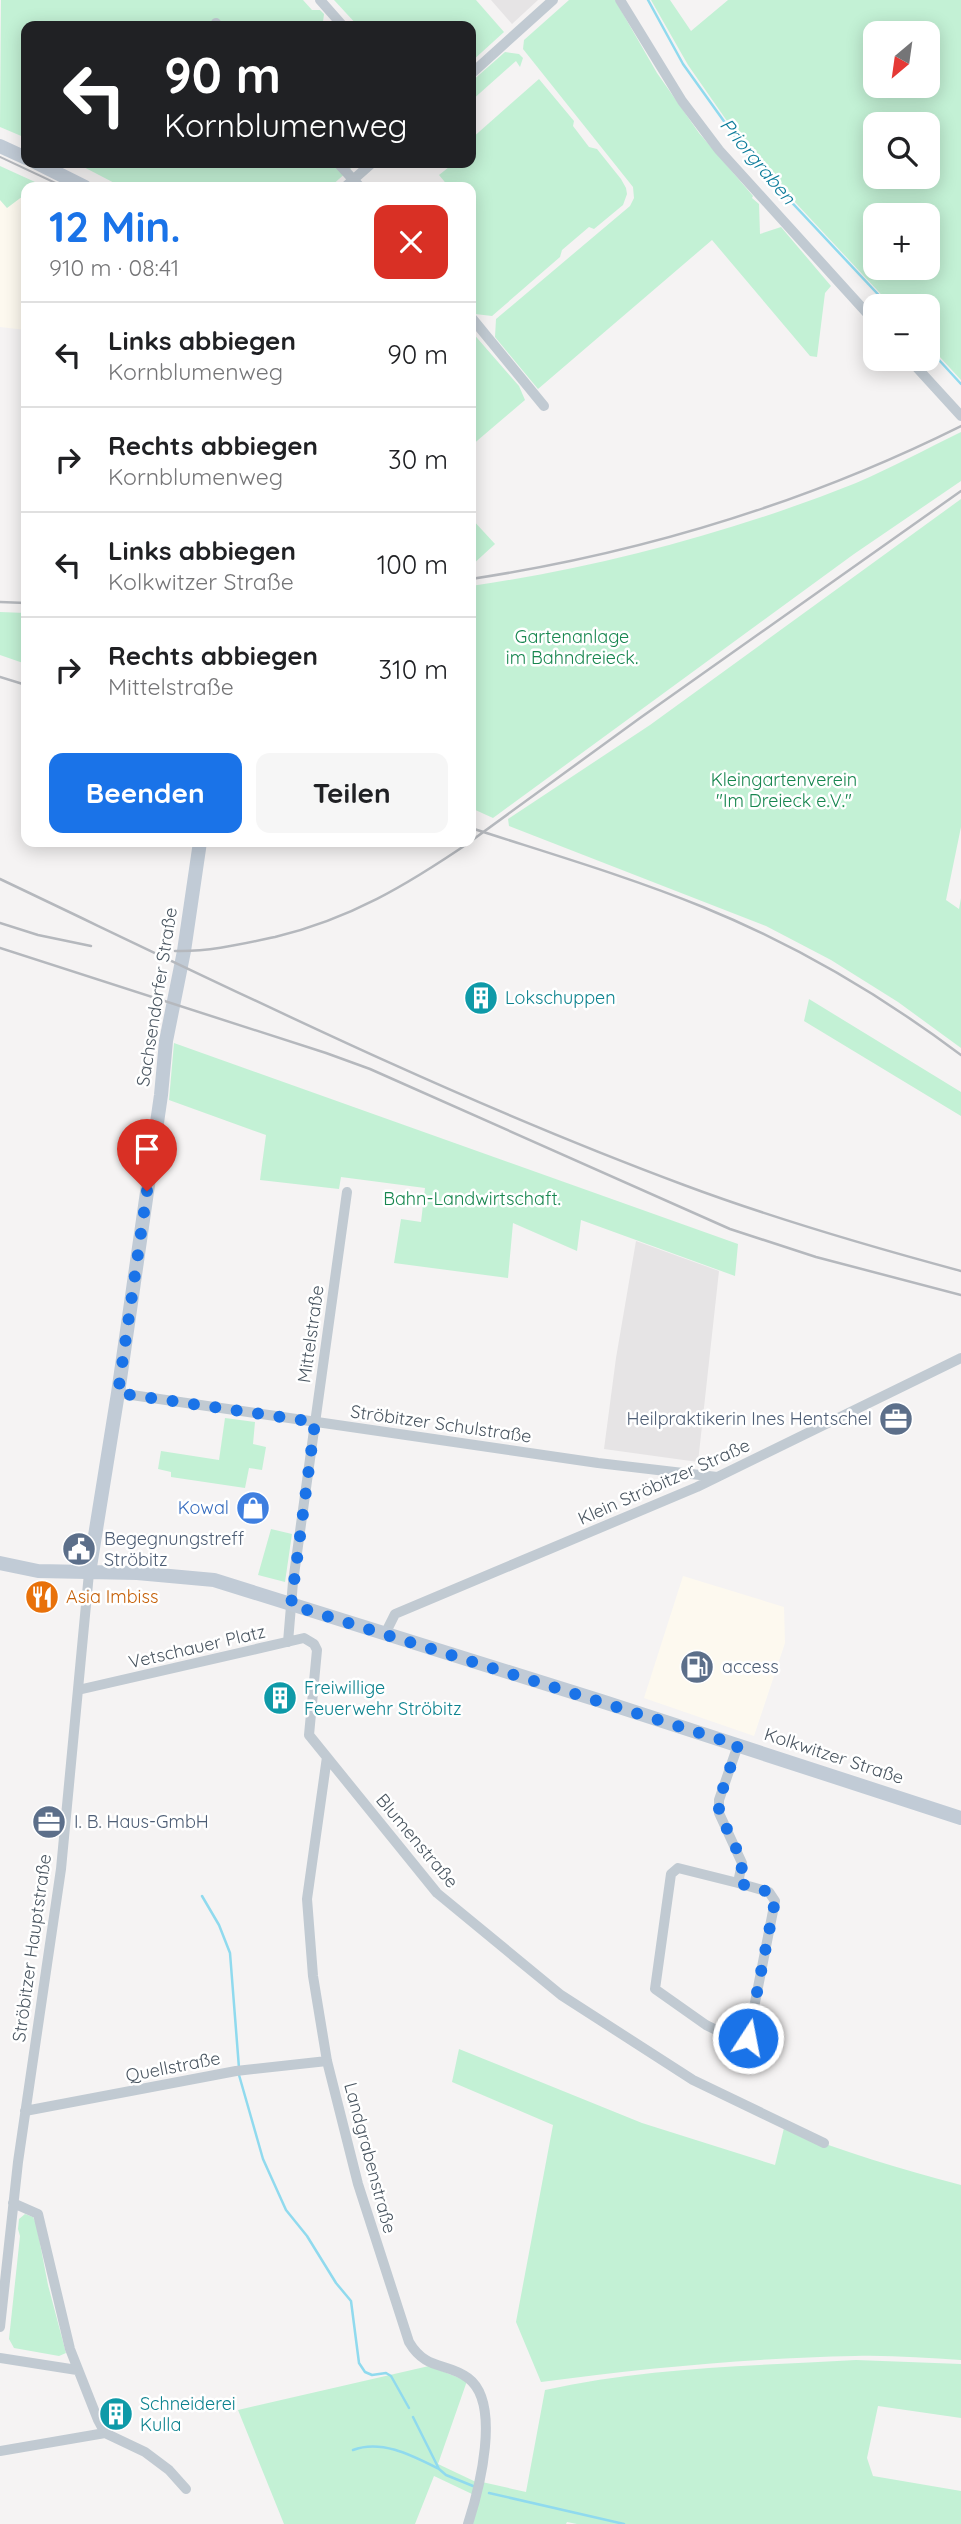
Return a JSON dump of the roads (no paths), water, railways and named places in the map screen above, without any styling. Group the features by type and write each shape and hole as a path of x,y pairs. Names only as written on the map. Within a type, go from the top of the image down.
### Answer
{"main road":[{"path":"0,146 21,156"},
{"path":"47,168 75,182"},
{"name":"Sachsendorfer Straße","path":"89,1573 118,1393 166,1041 184,951 199,847"},
{"name":"Kolkwitzer Straße","path":"0,1563 38,1571 165,1574 214,1580 961,1818"}],"street":[{"path":"320,0 339,21"},
{"path":"476,69 553,0"},
{"path":"620,0 682,101 719,150 863,309"},
{"path":"355,182 367,168"},
{"path":"476,323 544,406"},
{"path":"920,371 961,416"},
{"name":"Mittelstraße","path":"291,1605 347,1192"},
{"name":"Klein Ströbitzer Straße","path":"385,1634 395,1614 718,1477 961,1359"},
{"name":"Ströbitzer Schulstraße","path":"118,1393 718,1477"},
{"name":"Ströbitzer Hauptstraße","path":"0,2327 25,2111 61,1868 89,1573"},
{"name":"Vetschauer Platz","path":"78,1690 288,1642 291,1605"},
{"name":"Blumenstraße","path":"288,1642 304,1638 314,1644 317,1650 309,1735 436,1893 561,1995 694,2080 824,2143"},
{"path":"738,1745 719,1800 719,1812 743,1863 738,1883"},
{"name":"Landgrabenstraße","path":"327,1757 307,1899 313,1976 327,2061 358,2184 409,2342 423,2359 469,2379 482,2397 486,2428 478,2493 468,2524"},
{"path":"678,1868 738,1883 769,1892 775,1901 748,2038 741,2042 706,2025 655,1989 671,1874 678,1868"},
{"name":"Quellstraße","path":"25,2111 238,2071 327,2061"},
{"path":"13,2203 38,2214 55,2292 77,2370 105,2432"},
{"path":"0,2358 77,2370"},
{"path":"0,2451 105,2432 145,2452 169,2470 186,2489"}],"waterway":[{"name":"Priorgraben","path":"648,0 683,64 751,159 878,294"},
{"name":"Priorgraben","path":"940,361 961,384"},
{"path":"202,1896 219,1925 230,1953 239,2068"},
{"path":"239,2075 263,2159 286,2210 351,2301 359,2363 365,2372 372,2375 386,2373 391,2376 409,2408"},
{"path":"413,2417 439,2469 446,2475 473,2486"},
{"path":"353,2450 375,2446 397,2450 439,2469"},
{"path":"489,2493 624,2524"}],"tram line":[{"path":"0,157 21,167"},
{"path":"23,168 53,182"}],"railway":[{"path":"476,578 598,555 722,522 843,479 961,426"},
{"path":"476,837 961,491"},
{"path":"0,602 21,603"},
{"path":"0,677 21,683"},
{"path":"476,830 646,885 738,922 869,992 961,1055"},
{"path":"175,951 238,945 328,921 377,899 462,847"},
{"path":"0,879 339,1040 510,1116 684,1185 753,1209 856,1242 961,1271"},
{"path":"0,923 38,935 91,946"},
{"path":"0,948 370,1069 730,1229 816,1257 961,1295"}],"place":[{"name":"Lokschuppen","path":"481,998"},
{"name":"Heilpraktikerin Ines Hentschel","path":"896,1419"},
{"name":"Kowal","path":"253,1508"},
{"name":"Begegnungstreff Ströbitz","path":"79,1549"},
{"name":"Asia Imbiss","path":"42,1597"},
{"name":"access","path":"697,1667"},
{"name":"Freiwillige Feuerwehr Ströbitz","path":"280,1698"},
{"name":"I. B. Haus-GmbH","path":"49,1822"},
{"name":"Schneiderei Kulla","path":"116,2414"}],"park label":[{"name":"Gartenanlage im Bahndreieck.","path":"572,647"},
{"name":"Kleingartenverein \"Im Dreieck e.V.\"","path":"784,790"},
{"name":"Bahn-Landwirtschaft.","path":"472,1199"}]}
